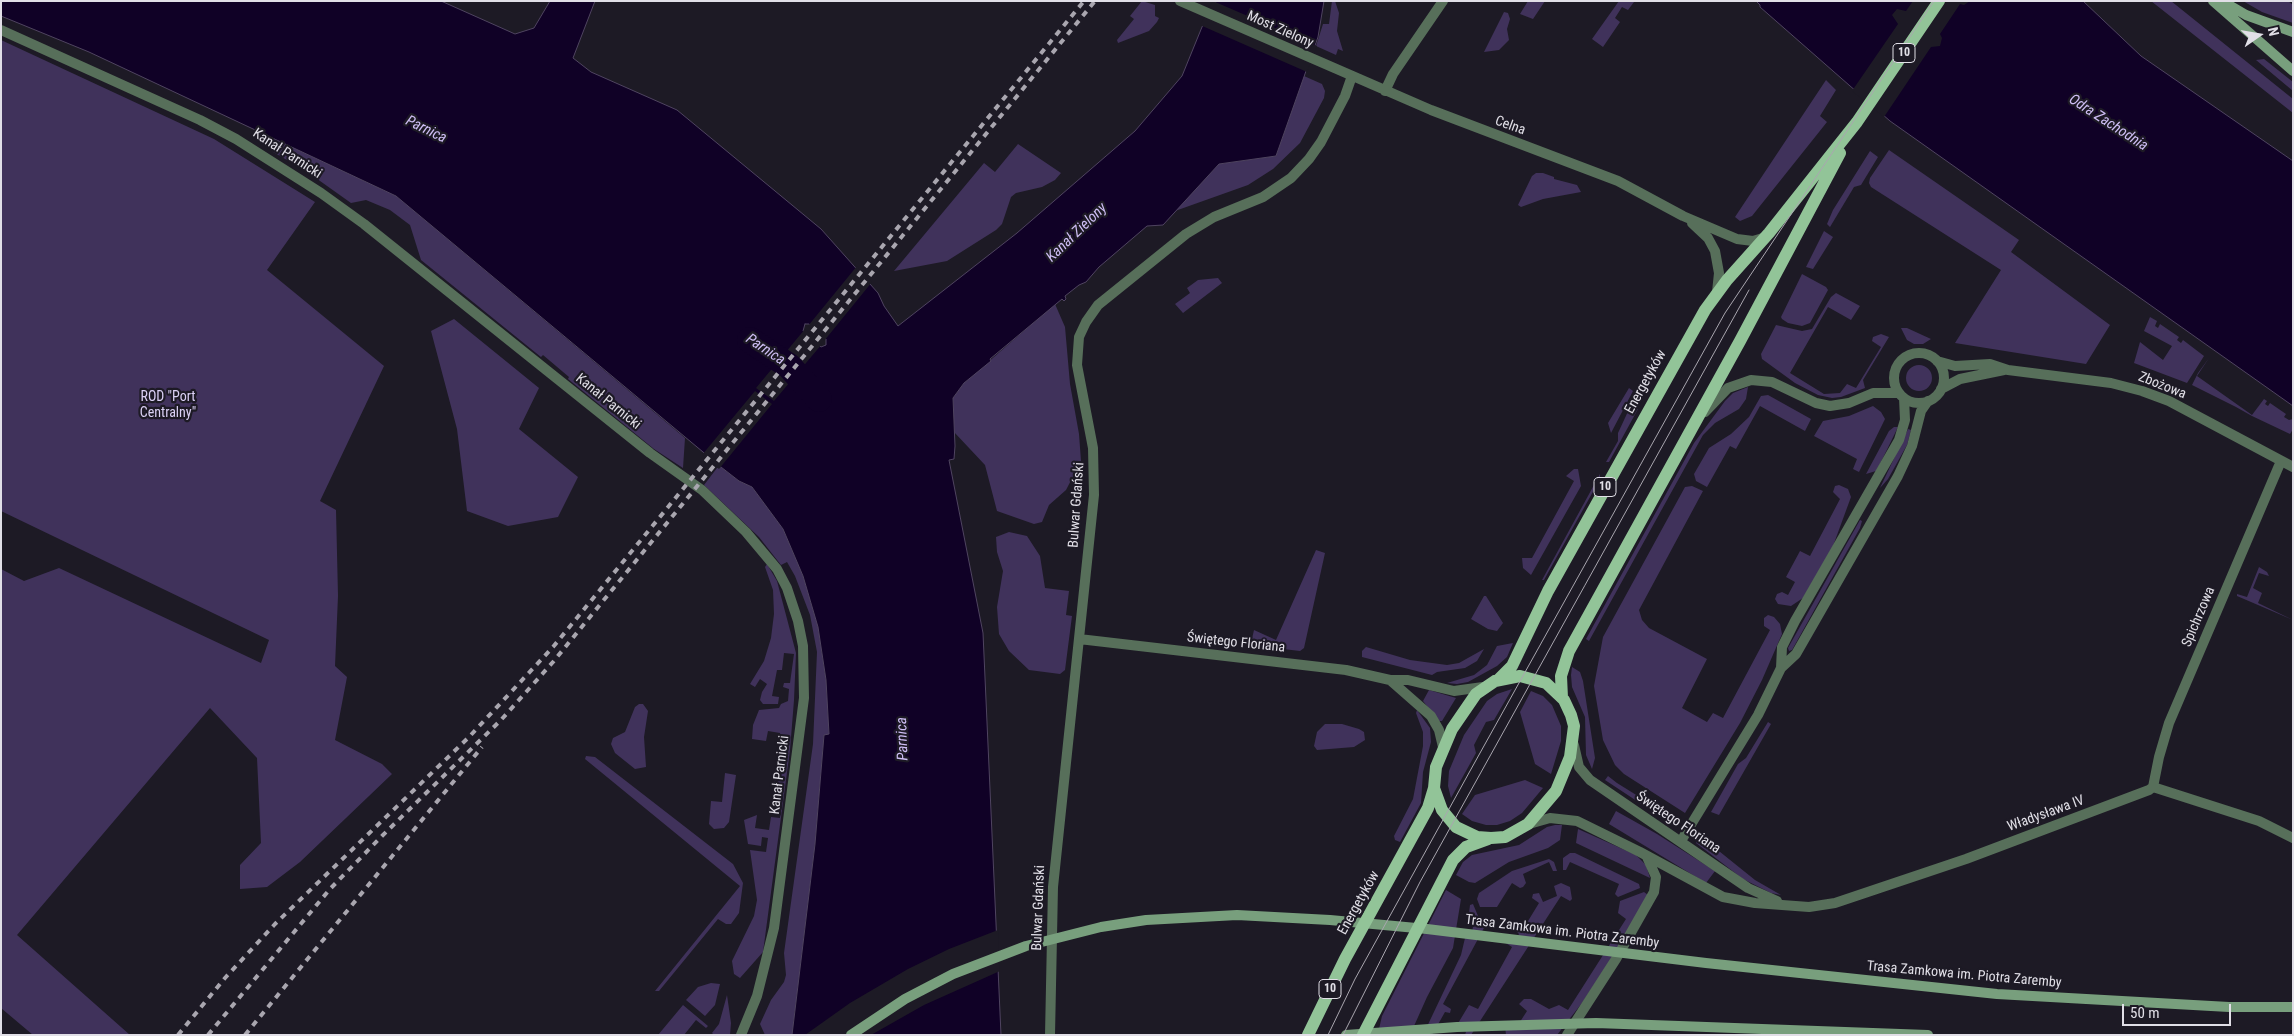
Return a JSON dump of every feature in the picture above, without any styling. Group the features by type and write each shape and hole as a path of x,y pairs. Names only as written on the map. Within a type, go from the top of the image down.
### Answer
{"main road":[{"name":"Energetyków","path":"1492,682 1512,666 1553,581 1690,334 1716,294 1767,236 1857,122 1939,1"},
{"path":"2213,1 2293,71"},
{"path":"2222,1 2246,15 2293,32"},
{"name":"Energetyków","path":"1562,698 1560,676 1569,650 1690,432 1857,122"},
{"path":"1366,1032 1453,860 1466,847 1491,838 1512,834 1528,824 1556,792 1567,768 1574,739 1572,718 1562,698 1549,685 1531,678 1512,676 1492,682 1466,706 1443,747 1435,771 1434,786 1440,806 1451,822 1469,834 1491,838"},
{"name":"Energetyków","path":"1308,1035 1343,964 1428,808 1434,786"},
{"name":"Trasa Zamkowa im. Piotra Zaremby","path":"852,1035 905,999 945,978 983,961 1026,946 1100,927 1146,920 1236,915 1330,920 1427,929 1715,964 1988,993 2229,1007 2293,1007"},
{"path":"1346,1035 1457,1027 1579,1023 1928,1035"}],"street":[{"name":"Most Zielony","path":"1180,1 1326,65"},
{"path":"1385,91 1393,74 1443,1"},
{"name":"Kanał Parnicki","path":"1,30 220,130 321,193 371,230 650,453 702,490 746,532 777,569 787,588 798,621 803,646 804,698 773,935 757,996 741,1035"},
{"name":"Celna","path":"1326,65 1430,110 1618,181 1683,216 1739,240 1754,241 1767,236"},
{"name":"Bulwar Gdański","path":"1050,1035 1053,887 1095,477 1092,442 1077,360 1078,342 1084,325 1103,301 1191,230 1214,217 1263,198 1291,178 1319,145 1345,96 1352,76"},
{"name":"Celna","path":"1683,216 1705,235 1715,250 1719,273 1716,294"},
{"path":"1681,841 1758,714 1782,668 1796,654 1898,476 1912,446 1921,411 1928,401 1941,389 1943,374 1937,361 1927,355 1920,354 1904,359 1895,372 1895,383 1902,395 1905,420 1899,440 1782,647 1782,668"},
{"name":"Zbożowa","path":"1937,361 1955,366 1990,364 2008,370 2111,384 2142,391 2169,401 2293,467"},
{"name":"Zbożowa","path":"1941,389 1960,379 2008,370"},
{"path":"1690,432 1721,394 1732,386 1748,380 1772,382 1816,403 1830,406 1849,403 1873,393 1902,395 1914,402 1928,401"},
{"name":"Spichrzowa","path":"2153,787 2169,723 2281,461"},
{"name":"Świętego Floriana","path":"1078,640 1340,669 1390,680 1408,680 1454,691 1473,690 1492,682"},
{"name":"Świętego Floriana","path":"1390,680 1431,716 1443,747"},
{"name":"Świętego Floriana","path":"1574,739 1577,761 1587,778 1754,892 1792,906"},
{"path":"2153,787 2259,821 2293,838"},
{"name":"Władysława IV","path":"1804,908 1835,903 1966,859 2153,787"},
{"name":"Świętego Floriana","path":"1528,824 1550,818 1572,820 1640,852 1723,897 1740,901 1804,908"},
{"path":"1568,1034 1616,959 1654,892 1656,884 1654,870 1649,859 1640,852"}],"green space":[{"path":"1142,1 1155,5 1155,16 1159,18 1157,22 1149,31 1118,43 1117,40 1134,19 1130,16"},
{"path":"1332,1 1335,1 1339,13 1337,31 1343,51 1338,49 1336,55 1316,46 1323,24 1329,24"},
{"path":"1528,1 1545,1 1533,19 1520,14"},
{"path":"1619,1 1634,2 1628,10 1622,7 1615,18 1620,22 1603,47 1592,39"},
{"path":"2151,1 2171,1 2293,99 2293,113"},
{"path":"2243,1 2288,1 2293,5 2293,23 2262,12"},
{"path":"1504,12 1508,13 1510,19 1507,29 1509,40 1499,50 1484,52"},
{"name":"ROD \"Port Centralny\"","path":"1,40 214,139 315,202 267,270 384,366 320,501 336,510 338,596 335,666 347,677 335,740 382,764 392,774 300,862 267,887 240,889 240,865 261,843 257,758 210,708 17,935 130,1035 33,1035 1,1008 1,569 24,581 59,568 261,663 269,640 1,511"},
{"path":"2264,59 2293,82 2293,91 2256,60"},
{"path":"1304,76 1322,84 1325,91 1324,98 1300,143 1273,169 1248,185 1175,211 1219,164 1276,156"},
{"path":"1826,80 1836,90 1820,116 1827,122 1752,216 1740,221 1735,217"},
{"path":"264,134 396,196 685,438 683,468 654,449 568,379 569,377 543,355 541,357 421,260 410,225 390,210 366,200 351,203 306,171 273,152"},
{"path":"1018,144 1061,173 1055,180 1042,187 1016,193 1011,197 1002,224 996,230 947,261 894,271 984,163 995,172"},
{"path":"1889,150 2019,240 2011,252 2110,325 2086,364 1955,343 2001,270 1871,187 1869,183 1870,178"},
{"path":"1870,151 1878,157 1861,185 1854,187 1830,227 1827,224 1833,210"},
{"path":"1536,173 1543,173 1554,177 1554,179 1577,185 1581,192 1543,199 1521,207 1518,205 1532,176"},
{"path":"1824,231 1833,237 1813,269 1806,267"},
{"path":"1802,274 1826,287 1828,290 1810,323 1802,326 1788,323 1781,317"},
{"path":"1218,278 1222,283 1183,313 1175,304 1190,293 1187,288 1198,280"},
{"path":"1836,293 1860,306 1851,320 1828,307 1790,373 1824,394 1840,393 1847,384 1856,388 1881,347 1872,341 1873,337 1881,334 1889,337 1863,380 1865,388 1841,397 1832,398 1818,395 1795,383 1762,359 1761,354 1776,325 1802,331 1812,329 1831,297"},
{"path":"1055,304 1065,327 1070,384 1079,434 1081,461 1066,490 1049,505 1042,522 1034,524 997,511 985,465 954,432 953,398 964,383"},
{"path":"2150,317 2157,321 2155,326 2158,328 2160,324 2179,337 2177,340 2181,343 2183,340 2204,356 2187,383 2134,363 2140,342 2163,360 2172,346 2144,331"},
{"path":"454,319 539,388 519,429 578,477 558,517 508,526 467,511 457,429 431,331"},
{"path":"1901,328 1907,328 1931,339 1923,344 1914,344 1907,340"},
{"path":"2209,358 2197,376 2252,415 2264,399 2267,401 2265,404 2268,406 2270,403 2286,414 2284,417 2289,420 2293,419 2293,429 2290,434 2252,416 2192,385 2198,373"},
{"path":"1919,365 1928,369 1932,378 1928,387 1919,391 1910,387 1906,378 1910,369"},
{"path":"1748,387 1746,399 1739,409 1715,423 1703,435 1589,641 1586,639 1694,443 1725,401 1733,393"},
{"path":"1629,388 1633,391 1611,433 1608,423"},
{"path":"1768,395 1811,419 1805,431 1760,406 1736,449 1730,446 1707,487 1696,481 1694,474 1709,448 1731,434 1749,417 1761,396"},
{"path":"1631,405 1638,409 1609,462 1606,462 1618,441 1618,433"},
{"path":"1873,406 1881,412 1885,419 1859,472 1853,469 1857,459 1814,436 1823,421 1849,416"},
{"path":"1894,427 1898,427 1879,466 1876,471 1866,474 1889,431"},
{"path":"1908,429 1911,430 1907,445 1888,479 1880,488"},
{"path":"721,467 739,481 752,487 783,529 803,576 818,627 826,680 829,735 824,735 815,844 792,1035 765,1035 760,1024 771,1000 784,982 786,975 784,953 813,744 817,652 810,615 795,576 787,562 781,565 759,537 704,485 717,468"},
{"path":"1574,469 1578,469 1581,486 1531,575 1523,568 1522,558 1532,558 1574,481 1566,476"},
{"path":"1600,474 1600,479 1544,580 1542,580"},
{"path":"1839,485 1848,489 1851,497 1833,546 1803,598 1791,606 1778,604 1775,599 1777,594 1782,592 1788,595 1795,582 1786,577 1800,551 1810,556 1840,499 1833,492 1835,486"},
{"path":"1692,486 1703,491 1639,610 1642,620 1649,628 1707,659 1682,708 1707,722 1713,713 1723,718 1770,630 1764,626 1764,618 1768,615 1774,617 1780,624 1782,634 1762,680 1740,723 1685,813 1624,774 1615,765 1603,740 1594,686 1603,637 1685,487"},
{"path":"1860,520 1862,521 1860,528 1792,650 1789,651 1788,648"},
{"path":"1009,532 1027,536 1040,556 1045,588 1069,591 1066,615 1072,616 1065,670 1060,674 1029,670 1009,651 999,634 997,607 1003,571 997,552 996,537"},
{"path":"1316,550 1325,553 1304,648 1300,651 1266,647 1265,643 1261,641 1260,644 1251,643 1254,630 1276,640"},
{"path":"767,564 777,581 796,653 794,700 790,750 763,952 740,978 734,974 732,961 754,916 757,900 750,850 766,852 768,838 762,837 761,846 748,844 744,820 757,815 755,828 769,830 771,817 780,818 783,797 773,796 780,733 768,731 766,741 752,739 753,725 759,710 779,708 781,704 788,701 789,689 783,687 784,683 790,683 794,654 784,653 782,670 777,670 772,696 779,697 778,704 763,704 760,700 767,684 760,679 755,687 750,684 764,661 771,638 774,614 773,590 765,567"},
{"path":"2259,567 2267,572 2269,576 2259,573 2253,588 2262,593 2258,603 2293,620 2237,596 2237,594 2247,597"},
{"path":"1484,596 1486,596 1503,623 1497,631 1488,629 1471,619"},
{"path":"1513,643 1507,657 1497,666 1468,682 1447,683 1474,675 1487,665 1497,646"},
{"path":"1366,647 1410,660 1447,665 1459,663 1484,649 1477,661 1465,668 1437,672 1432,675 1362,657 1362,651"},
{"path":"1572,667 1580,672 1583,681 1595,758 1592,769 1586,755 1585,717 1572,687"},
{"path":"1512,689 1494,720 1486,722 1474,745 1476,753 1451,798 1448,786 1449,771 1464,735 1487,701 1497,694"},
{"path":"1429,690 1456,698 1442,721 1439,721 1423,701"},
{"path":"1531,691 1543,696 1552,705 1561,726 1561,741 1551,774 1535,764 1520,712"},
{"path":"643,704 648,711 644,737 646,767 635,769 615,753 611,744 613,738 625,732 635,707"},
{"path":"1417,710 1430,728 1431,742 1423,772 1421,803 1400,842 1395,840 1394,836 1413,799 1423,746 1423,732 1416,713"},
{"path":"1768,722 1771,724 1719,815 1711,812 1738,764 1746,758"},
{"path":"1325,724 1342,724 1359,729 1364,732 1365,740 1354,747 1317,750 1314,746 1317,732"},
{"path":"586,756 595,757 733,864 743,883 739,913 731,924 726,924 718,919 659,991 655,991 740,886 585,759"},
{"path":"725,773 736,775 729,822 724,828 714,829 709,824 711,801 722,802"},
{"path":"1608,776 1678,821 1672,823 1661,817 1605,780"},
{"path":"1525,780 1543,788 1522,813 1510,821 1497,825 1486,825 1472,821 1462,814 1475,795"},
{"path":"1616,811 1657,834 1715,871 1706,883 1609,824"},
{"path":"1562,825 1560,840 1548,848 1509,862 1475,883 1456,875 1463,862 1472,855 1519,845 1547,827"},
{"path":"1578,829 1636,855 1646,865 1650,878 1576,843"},
{"path":"1699,835 1755,880 1781,895 1771,893 1743,879 1696,843"},
{"path":"1570,853 1575,853 1639,884 1640,888 1618,897 1615,894 1619,884 1570,862 1566,870 1563,870 1563,858"},
{"path":"1549,859 1554,862 1557,871 1553,871 1549,862 1523,874 1526,883 1523,887 1520,888 1512,883 1497,907 1480,907 1477,899 1479,893 1512,871"},
{"path":"1561,883 1570,887 1572,899 1570,901 1561,896 1471,1035 1465,1035 1466,1032 1457,1025 1469,1005 1478,1009 1512,947 1504,942 1507,934 1517,938 1519,934 1511,926 1516,921 1525,926 1539,903 1532,898 1533,894 1539,893 1543,902 1557,896 1554,886"},
{"path":"1446,890 1461,899 1453,948 1427,997 1410,1035 1379,1029 1382,1016"},
{"path":"1644,892 1648,895 1621,944 1582,1003 1557,1035 1506,1035 1505,1026 1516,1028 1527,1011 1519,1004 1524,999 1531,999 1549,1009 1559,1005 1568,1010 1626,919 1618,913 1620,901"},
{"path":"1473,904 1481,923 1485,926 1443,1004 1451,1009 1450,1013 1445,1012 1432,1035 1423,1035 1461,955 1465,938 1471,939 1475,914 1469,913 1470,905"},
{"path":"711,983 720,984 715,1005 705,1016 686,1000 698,987"},
{"path":"727,995 731,1023 730,1035 714,1035 712,1033 719,1024"},
{"path":"683,1005 708,1026 706,1028 696,1020 684,1035 658,1035"}],"water":[{"name":"Kanał Zielony","path":"1,1 441,1 515,34 534,28 550,1 595,1 573,58 591,72 677,110 821,229 878,293 884,306 898,326 1017,233 1135,131 1182,76 1202,27 1216,1 1324,1 1318,37 1276,156 1219,164 1163,225 1147,226 1099,267 1086,282 1065,296 1066,299 1064,301 1062,299 990,359 991,361 964,383 953,398 955,446 954,459 949,460 983,633 1001,1035 792,1035 815,844 824,735 829,734 826,680 818,627 803,576 783,529 752,487 739,481 721,467 396,196 89,52 1,16","holes":["805,324 809,324 826,339 826,345 821,347 803,331","789,354 801,366 790,378 777,365"]},
{"name":"Odra Zachodnia","path":"1756,1 2083,1 2141,56 2293,161 2293,406 1890,121 1760,7"}],"pier":[{"path":"1213,1 1317,46 1307,72 1200,25"},
{"path":"1913,1 1970,1 1964,5 1960,4 1940,34 1942,38 1940,46 1931,47 1884,117 1852,91 1898,24 1892,15 1897,9 1906,11"},
{"path":"857,266 872,282 824,341 808,326"},
{"path":"805,329 822,344 774,401 756,388"},
{"path":"755,391 772,404 719,469 702,455"},
{"path":"998,930 1000,971 924,1005 871,1035 805,1035 850,1003 908,969 949,949"}],"waterway":[{"name":"Parnica","path":"750,340 789,366 819,399"}],"tram line":[{"path":"1328,1035 1355,979 1725,313 1934,1"},
{"path":"1343,1035 1420,882 1749,290"}],"railway":[{"path":"178,1035 225,978 275,924 469,737 553,647 1084,1"},
{"path":"208,1035 330,889 501,720 553,662 1095,1"},
{"path":"245,1035 482,747"}]}
